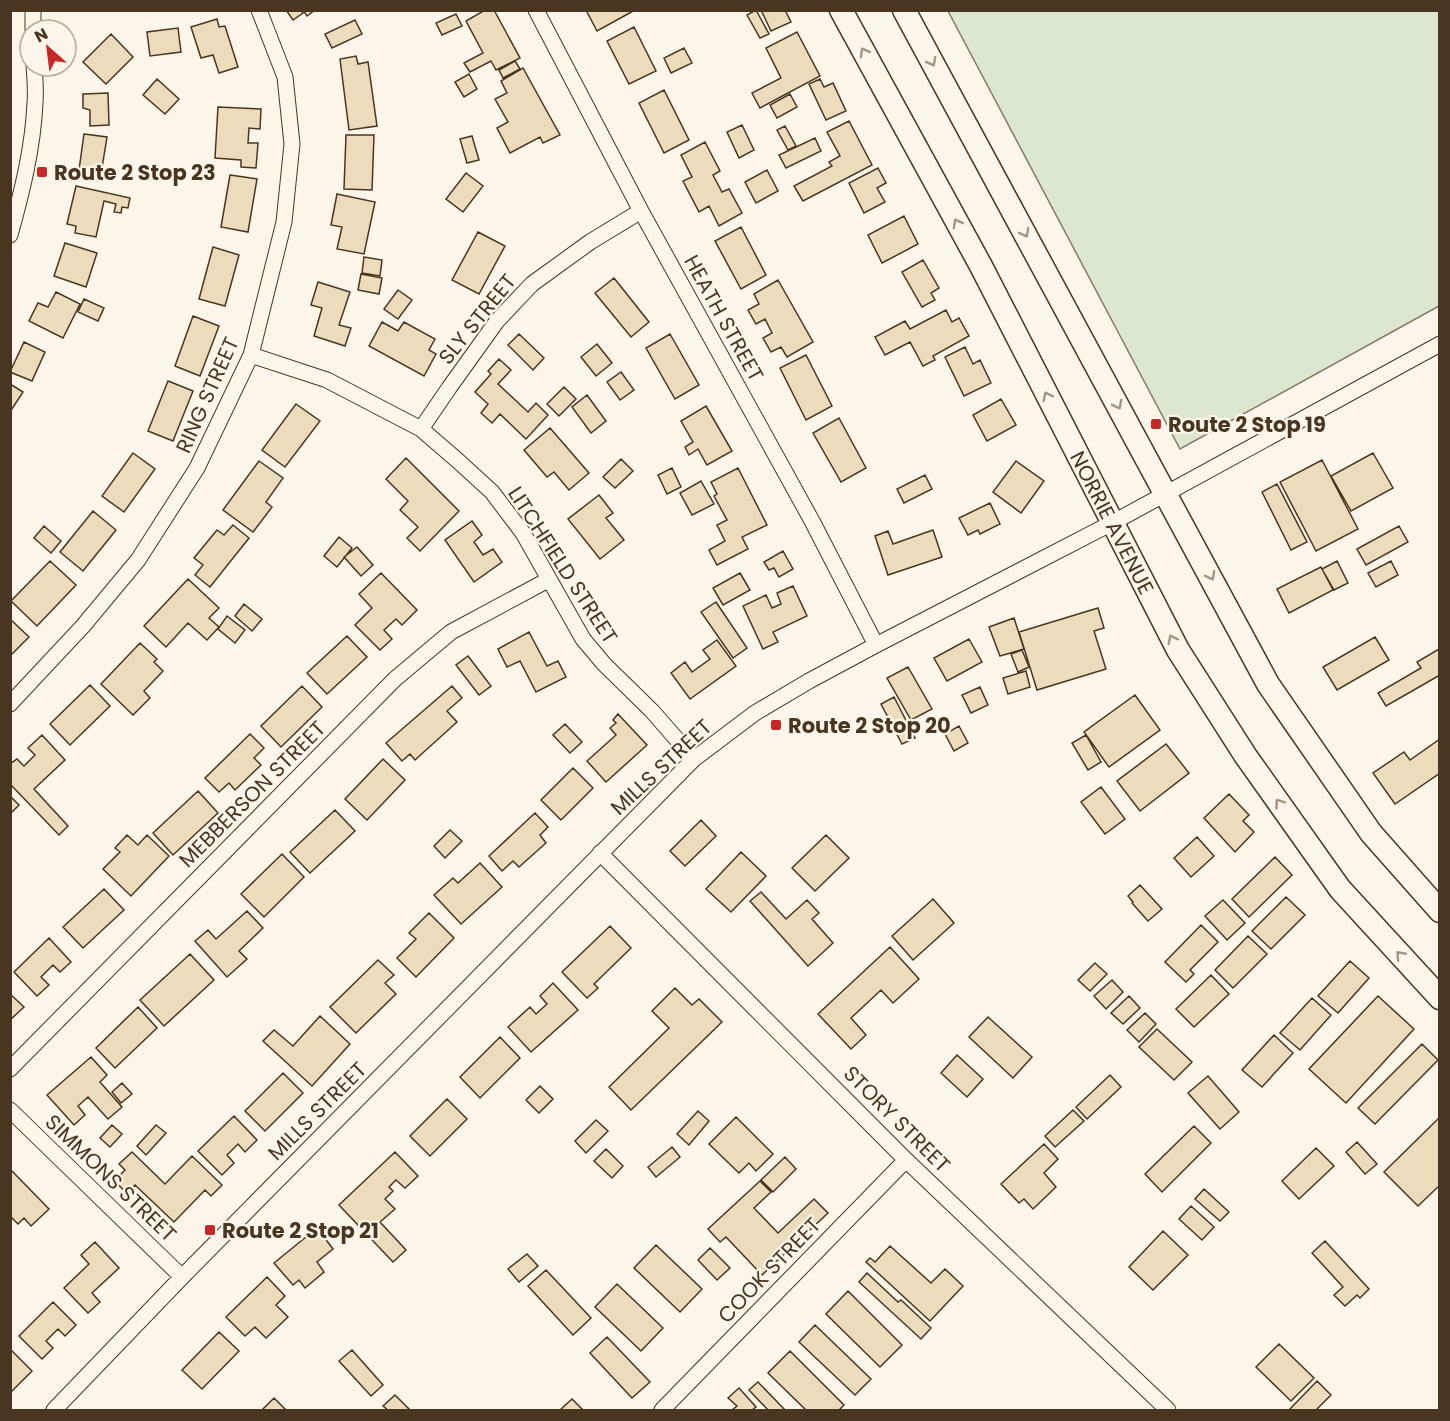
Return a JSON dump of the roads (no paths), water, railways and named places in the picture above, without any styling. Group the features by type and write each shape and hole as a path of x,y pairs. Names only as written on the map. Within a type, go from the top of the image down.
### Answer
{"main road":[{"name":"NORRIE AVENUE","path":"842,10 981,266 1178,650 1245,755 1340,889 1440,998"},
{"path":"904,10 1268,684 1371,833 1440,911"}],"street":[{"name":"RING STREET","path":"10,704 83,626 138,560 197,468 251,355 284,222 292,144 285,77 259,10"},
{"name":"HEATH STREET","path":"536,10 641,211 812,521 876,645"},
{"path":"10,236 31,145 35,102 34,78"},
{"name":"SLY STREET","path":"422,429 497,321 532,284 590,242 641,211"},
{"name":"MILLS STREET","path":"54,1410 182,1277 694,759 755,713 809,681 1112,523 1440,344"},
{"name":"LITCHFIELD STREET","path":"251,355 327,380 422,429 492,492 523,533 583,639 694,759"},
{"name":"MEBBERSON STREET","path":"10,1069 394,679 452,632 548,580"},
{"name":"STORY STREET","path":"600,853 906,1160 1168,1410"},
{"name":"SIMMONS STREET","path":"10,1110 182,1277"},
{"name":"COOK STREET","path":"662,1410 906,1160"}],"place":[{"name":"Route 2 Stop 23","path":"42,172"},
{"name":"Route 2 Stop 19","path":"1156,424"},
{"name":"Route 2 Stop 20","path":"776,725"},
{"name":"Route 2 Stop 21","path":"210,1230"}]}
